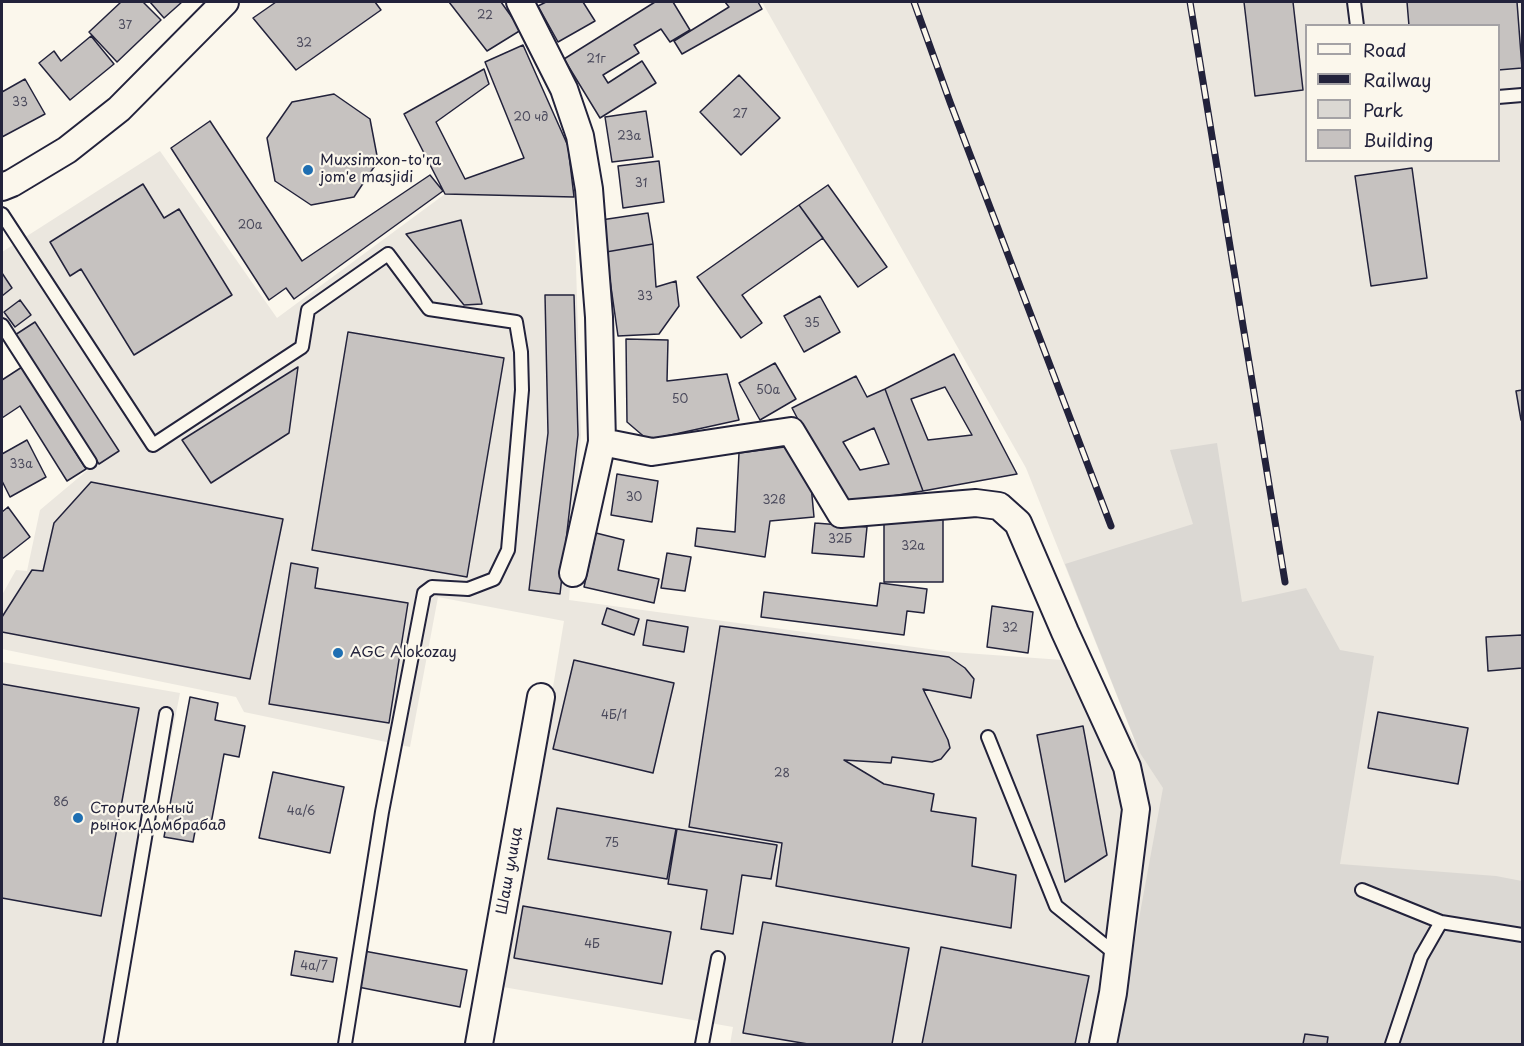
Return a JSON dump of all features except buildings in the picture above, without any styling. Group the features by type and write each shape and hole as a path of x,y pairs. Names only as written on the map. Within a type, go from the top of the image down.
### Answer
{"street":[{"path":"2,187 67,150 119,109 225,2"},
{"path":"520,2 564,88 580,136 589,189 598,306 602,442 573,573"},
{"path":"602,442 652,452 791,431 841,514 976,502 999,506 1018,523 1127,766 1136,809 1118,956 1103,1044"},
{"name":"Шаш улица","path":"479,1044 541,697"}],"lane":[{"path":"1354,2 1357,24"},
{"path":"1500,97 1522,95"},
{"path":"2,214 153,445 303,347 308,310 388,254 429,309 516,322 521,352 522,390 508,550 494,579 468,589 432,587 424,592 382,812 345,1044"},
{"path":"2,325 90,462"},
{"path":"110,1044 166,714"},
{"path":"988,736 1056,906 1118,956"},
{"path":"1362,890 1441,922 1522,935"},
{"path":"1392,1044 1421,957 1441,922"},
{"path":"702,1044 718,957"}],"shaded area":[{"path":"762,2 1522,2 1522,1044 730,1044 733,1027 503,987 564,621 438,597 410,747 244,712 236,697 2,649 2,595 16,570 27,571 40,510 96,463 2,316 2,252 160,151 277,318 445,194 574,197 581,435 569,600 951,652 1091,662 1137,746 1026,468"},
{"name":"Сторительный рынок Домбрабад","path":"2,662 180,693 113,1044 2,1044"}],"green space":[{"path":"1217,443 1242,602 1306,588 1340,650 1374,656 1340,864 1496,876 1522,881 1522,1044 1116,1044 1163,788 1140,753 1065,564 1193,524 1170,450"}],"railway":[{"path":"914,2 1111,526"},
{"path":"1190,2 1285,582"}],"place":[{"name":"Muxsimxon-to'ra jom'e masjidi","path":"308,170"},
{"name":"AGC Alokozay","path":"338,653"},
{"name":"Сторительный рынок Домбрабад","path":"78,818"}]}
